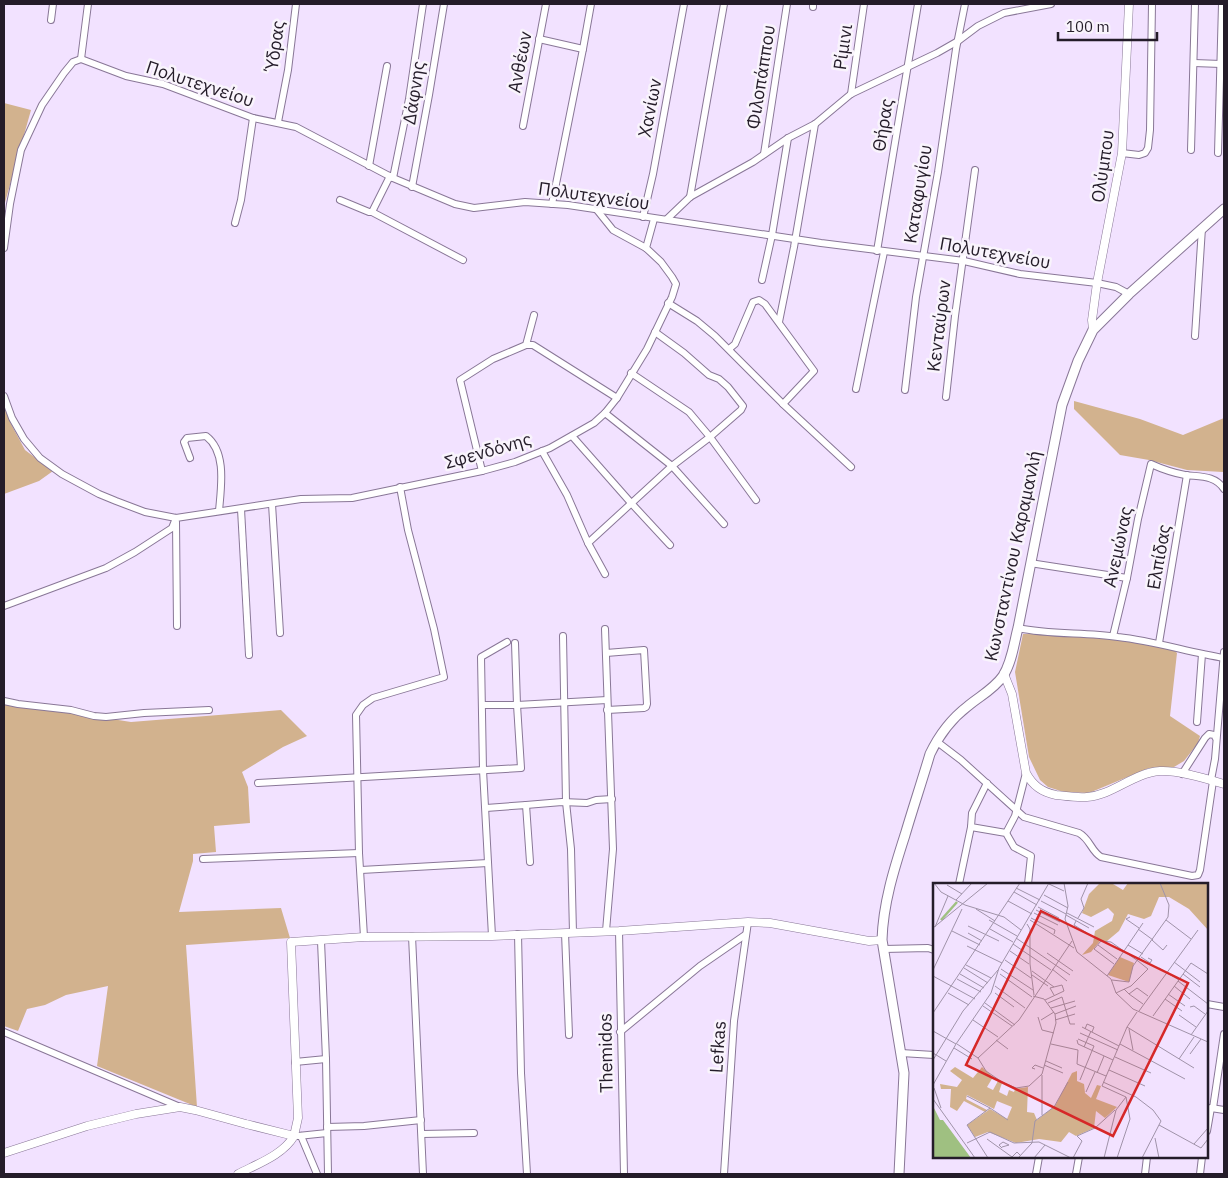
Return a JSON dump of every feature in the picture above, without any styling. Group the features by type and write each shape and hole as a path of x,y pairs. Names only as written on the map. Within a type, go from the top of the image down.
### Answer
{"main road":[{"name":"Κωνσταντίνου Καραμανλή","path":"899,1174 904,1072 883,945 885,905 930,754 936,741 949,723 967,706 991,689 1004,674 1009,664 1018,628 1062,405 1078,361 1094,330 1129,294 1224,209"}],"street":[{"path":"51,20 53,4"},
{"path":"4,248 10,204 21,150 42,105 64,72 73,62 80,59 88,4"},
{"name":"Ύδρας","path":"278,122 288,70 296,4"},
{"path":"372,212 392,178 408,99 423,4"},
{"name":"Δάφνης","path":"412,187 444,4"},
{"name":"Ανθέων","path":"523,126 546,4"},
{"path":"552,204 583,49 590,4"},
{"name":"Χανίων","path":"643,217 653,174 684,4"},
{"path":"690,197 724,4"},
{"name":"Φιλοπάππου","path":"764,154 787,4"},
{"name":"Ρίμινι","path":"851,94 864,4"},
{"name":"Θήρας","path":"856,390 881,251 918,4"},
{"name":"Καταφυγίου","path":"905,390 911,327 965,4"},
{"path":"667,219 690,197 753,162 788,138 815,124 851,94 907,68 958,41 978,26 1004,13 1051,4"},
{"name":"Ολύμπου","path":"1094,330 1092,320 1122,153 1129,4"},
{"path":"1122,153 1139,155 1145,153 1148,148 1152,4"},
{"path":"1191,150 1195,4"},
{"path":"1218,153 1222,4"},
{"path":"540,39 583,49"},
{"name":"Πολυτεχνείου","path":"80,59 126,76 163,84 253,118 296,127 392,178 455,204 474,208 525,202 568,205 795,239 964,261 1020,274 1098,283 1116,287 1129,294"},
{"path":"1194,63 1221,64"},
{"path":"369,166 388,66"},
{"path":"235,223 241,200 253,118"},
{"path":"779,322 815,124"},
{"path":"762,280 772,235 788,138"},
{"name":"Κενταύρων","path":"946,397 975,170"},
{"path":"340,200 372,212 463,260"},
{"path":"597,210 613,230 646,248 654,219"},
{"path":"1195,336 1202,228"},
{"name":"Σφενδόνης","path":"4,396 12,418 24,439 40,458 62,474 116,501 145,512 176,518 301,500 352,498 482,471 515,462 572,436 594,423 617,398 655,332 672,297 676,284 661,262 646,248"},
{"path":"729,349 735,344 753,302 759,300 765,304 814,371 783,404"},
{"path":"668,303 697,321 729,349 783,404 851,467"},
{"path":"526,345 534,315"},
{"path":"588,543 672,466 710,437 741,410 743,406 719,379 709,375 684,353 655,332"},
{"path":"482,471 468,412 459,384 460,380 493,360 526,345 533,345 617,398"},
{"path":"631,373 672,399 688,412 710,437 756,500"},
{"path":"605,413 672,466 724,524"},
{"path":"190,458 184,442 186,438 206,436 217,448 221,485 220,511"},
{"path":"572,436 670,545"},
{"path":"542,451 567,494 588,543 605,574"},
{"name":"Ανεμώνας","path":"1113,636 1151,464 1171,472 1187,475"},
{"path":"1187,475 1196,474 1212,479 1220,483 1224,489"},
{"name":"Ελπίδας","path":"1158,643 1187,475"},
{"path":"364,938 359,853 356,715 363,705 373,698 444,677 408,530 400,487"},
{"path":"272,504 280,633"},
{"path":"241,509 249,655"},
{"path":"4,606 106,568 172,528 176,518"},
{"path":"176,518 177,626"},
{"path":"1030,563 1127,578"},
{"path":"936,741 1024,817 1079,834 1086,839 1094,853 1192,876 1198,875 1215,759 1224,656 1202,654 1158,643 1113,636 1018,628"},
{"path":"605,629 613,849 606,931"},
{"path":"563,636 566,802 571,849 569,933 570,1035"},
{"path":"492,936 483,770 481,657 507,642"},
{"path":"258,783 521,768 516,705 515,643"},
{"path":"606,653 644,650 647,704 644,708 607,710"},
{"path":"1197,722 1202,654"},
{"path":"1004,674 1012,694 1026,773 1031,782 1040,790 1049,794 1088,797 1110,790 1143,774 1161,771 1224,784"},
{"path":"482,704 516,705 607,700"},
{"path":"4,701 106,717 209,710"},
{"path":"1182,774 1205,738 1209,734 1214,735 1216,738"},
{"path":"1006,833 1017,811 1026,773"},
{"path":"959,883 971,827 972,813 986,783"},
{"path":"486,808 566,802 586,803 612,799"},
{"path":"526,805 530,862"},
{"path":"971,827 1006,833"},
{"path":"1006,833 1014,847 1031,856 1028,883"},
{"path":"203,859 359,853"},
{"path":"361,870 488,863"},
{"path":"317,1174 298,1136 291,942 412,936 492,936 619,931 748,922 770,923 883,945 933,950"},
{"name":"Lefkas","path":"724,1174 734,1021 748,922"},
{"name":"Themidos","path":"619,931 624,1174"},
{"path":"518,934 521,1073 527,1174"},
{"path":"620,1032 700,966 745,935"},
{"path":"412,936 424,1174"},
{"path":"321,940 328,1174"},
{"path":"1208,1004 1224,1008"},
{"path":"4,1032 180,1107 298,1136 327,1130 421,1120"},
{"path":"1208,1123 1224,1034"},
{"path":"901,1053 933,1056"},
{"path":"295,1062 326,1059"},
{"path":"4,1153 95,1124 136,1114 180,1107"},
{"path":"1210,1108 1224,1110"},
{"path":"422,1134 474,1133"},
{"path":"238,1174 272,1156 298,1136"},
{"path":"1036,1174 1039,1158"},
{"path":"1076,1174 1079,1158"},
{"path":"1145,1174 1147,1158"},
{"path":"1200,1174 1202,1158"}],"shaded area":[{"path":"4,103 31,110 4,206"},
{"path":"1074,401 1140,419 1183,435 1224,418 1224,475 1223,472 1187,470 1120,455 1074,409"},
{"path":"4,404 11,424 25,450 53,471 39,481 4,494"},
{"path":"1023,634 1098,638 1173,649 1177,653 1170,716 1200,736 1198,743 1184,761 1174,767 1149,768 1089,793 1064,792 1048,787 1040,780 1029,757 1015,672"},
{"path":"4,699 10,703 131,722 281,710 307,736 283,747 242,772 248,787 250,823 214,826 216,852 193,854 193,861 179,912 281,908 290,938 186,945 197,1107 97,1066 108,986 66,995 45,1005 27,1009 18,1031 4,1026"}]}
